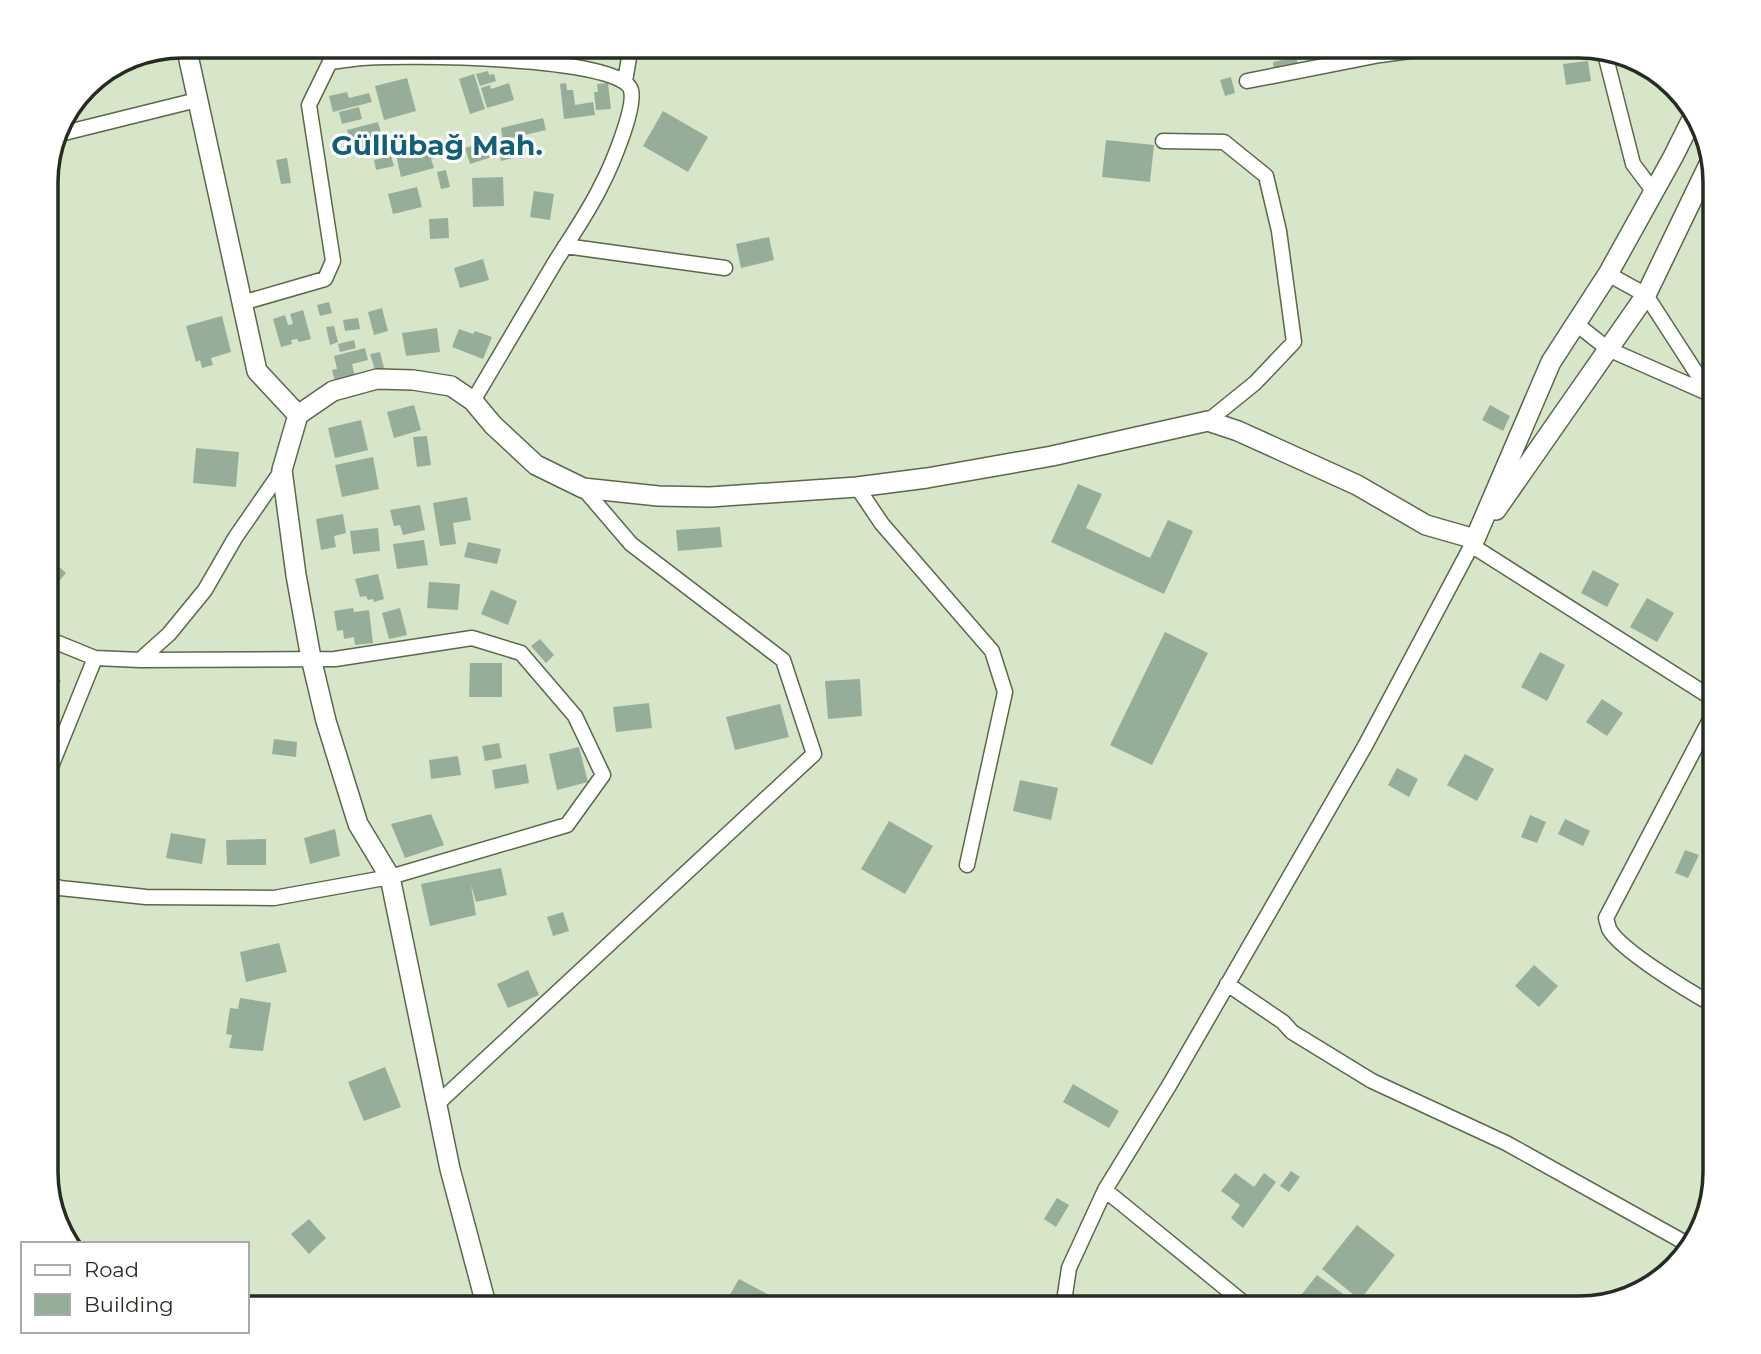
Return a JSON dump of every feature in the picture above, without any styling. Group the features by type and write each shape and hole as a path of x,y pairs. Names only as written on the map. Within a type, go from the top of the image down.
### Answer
{"street":[{"path":"188,58 257,371 298,415"},
{"path":"242,303 324,279 332,261 309,105 330,62 363,58"},
{"path":"473,401 601,186 620,142 629,111 631,91 625,81 607,73 530,58"},
{"path":"625,81 629,58"},
{"path":"1247,81 1365,58"},
{"path":"1607,61 1633,164 1654,192"},
{"path":"68,132 197,100"},
{"path":"1065,1296 1069,1268 1105,1190 1365,746 1473,542 1550,362 1608,274 1689,125"},
{"path":"140,660 169,634 205,590 235,538 282,470 298,415 333,391 377,379 413,380 451,386 473,401 493,425 536,465 583,488 658,496 710,497 856,487 1052,456 1208,421 1255,383 1294,342 1279,231 1266,176 1224,142 1163,141"},
{"path":"1473,542 1646,295 1703,177"},
{"path":"565,246 725,268"},
{"path":"1608,274 1646,295 1703,381"},
{"path":"1575,323 1608,349 1703,392"},
{"path":"1208,421 1238,431 1357,485 1426,525 1473,542 1703,692"},
{"path":"282,470 296,575 326,721 358,824 390,877 450,1169 484,1296"},
{"path":"856,487 882,524 992,651 1005,692 967,865"},
{"path":"437,1104 814,754 783,660 631,544 583,488"},
{"path":"58,643 94,658 335,659 471,638 521,653 575,716 603,775 567,825 390,877 274,898 146,897 58,887"},
{"path":"58,749 94,658"},
{"path":"1703,735 1606,918 1609,929 1621,942 1679,985 1703,999"},
{"path":"1227,984 1283,1022 1292,1032 1372,1081 1506,1143 1683,1241"},
{"path":"1105,1190 1235,1296"}],"building":[{"path":"1296,58 1298,65 1274,70 1273,62"},
{"path":"1588,61 1591,81 1566,85 1563,64"},
{"path":"488,71 489,75 494,74 496,81 480,86 476,74"},
{"path":"474,74 485,109 470,114 459,79"},
{"path":"1231,77 1235,93 1225,96 1220,80"},
{"path":"407,78 416,111 384,120 375,86"},
{"path":"509,83 514,100 487,108 481,88 490,85 491,89"},
{"path":"566,83 567,90 573,90 575,105 593,102 595,115 564,119 560,84"},
{"path":"608,83 611,109 596,110 594,92 598,92 597,84"},
{"path":"347,92 349,98 369,93 372,102 333,112 329,96"},
{"path":"359,107 362,119 342,124 339,112"},
{"path":"663,111 708,137 688,172 643,146"},
{"path":"543,118 546,130 503,140 501,128"},
{"path":"378,122 385,147 354,155 347,130"},
{"path":"493,139 498,155 470,164 465,148"},
{"path":"1106,140 1154,145 1150,182 1102,177"},
{"path":"438,144 441,156 431,159 434,168 401,177 396,155"},
{"path":"526,144 528,154 501,161 499,151"},
{"path":"391,156 394,166 376,170 374,160"},
{"path":"287,158 291,183 281,184 276,160"},
{"path":"446,170 450,187 441,189 437,172"},
{"path":"503,177 504,206 473,207 472,178"},
{"path":"417,187 422,207 393,214 388,194"},
{"path":"534,191 554,194 550,220 530,217"},
{"path":"448,218 449,238 430,239 429,219"},
{"path":"769,237 774,260 741,268 736,244"},
{"path":"483,259 489,280 460,288 454,268"},
{"path":"329,302 332,313 320,316 317,305"},
{"path":"382,308 388,331 374,335 368,312"},
{"path":"303,310 311,339 299,342 297,339 291,340 292,344 281,347 273,319 285,315 288,325 293,324 290,314"},
{"path":"222,316 231,352 211,358 213,365 202,368 200,360 196,362 186,326"},
{"path":"358,318 360,329 345,331 343,320"},
{"path":"334,326 338,342 330,345 326,327"},
{"path":"437,328 440,352 406,356 402,333"},
{"path":"459,329 492,337 483,359 452,347"},
{"path":"354,340 356,348 340,352 338,344"},
{"path":"365,348 368,360 352,364 355,377 335,382 332,370 337,369 334,356"},
{"path":"380,352 384,368 375,370 370,354"},
{"path":"414,405 421,430 394,438 387,412"},
{"path":"1490,405 1510,416 1503,431 1482,420"},
{"path":"361,420 368,450 335,458 328,428"},
{"path":"427,436 431,465 417,467 413,437"},
{"path":"196,448 239,452 236,487 193,483"},
{"path":"373,457 379,489 342,497 335,465"},
{"path":"1078,484 1102,494 1086,528 1150,558 1168,520 1193,531 1164,594 1051,542"},
{"path":"467,497 471,520 453,523 456,544 440,546 433,503"},
{"path":"420,505 425,530 403,535 400,525 394,526 390,510"},
{"path":"343,514 346,533 334,536 336,547 321,550 316,519"},
{"path":"720,527 722,547 678,551 676,530"},
{"path":"378,528 380,551 353,554 350,531"},
{"path":"424,540 428,565 397,569 393,544"},
{"path":"468,542 501,549 497,564 464,557"},
{"path":"58,566 66,573 58,582"},
{"path":"1593,570 1619,584 1607,607 1581,593"},
{"path":"378,574 384,599 374,602 366,596 360,597 355,579"},
{"path":"429,582 460,584 458,610 427,608"},
{"path":"491,590 517,601 508,625 481,614"},
{"path":"1647,598 1674,613 1657,642 1630,627"},
{"path":"353,608 354,612 369,610 373,643 355,645 354,637 344,639 343,630 337,631 334,611"},
{"path":"400,608 407,635 389,639 382,613"},
{"path":"1165,632 1208,653 1152,765 1110,745"},
{"path":"540,639 554,655 546,663 531,646"},
{"path":"1540,652 1565,665 1547,701 1521,687"},
{"path":"470,663 502,663 502,697 469,697"},
{"path":"860,679 862,716 828,719 825,681"},
{"path":"1602,699 1623,713 1607,736 1586,722"},
{"path":"649,703 652,728 616,732 613,707"},
{"path":"780,704 789,737 735,750 726,717"},
{"path":"274,739 297,742 296,757 272,754"},
{"path":"499,743 502,758 485,761 482,746"},
{"path":"579,747 588,782 557,790 549,754"},
{"path":"1465,754 1494,769 1477,801 1447,785"},
{"path":"458,756 461,775 431,779 429,760"},
{"path":"526,764 529,783 495,789 492,770"},
{"path":"1397,768 1418,779 1409,797 1388,785"},
{"path":"1020,780 1058,788 1051,820 1013,811"},
{"path":"431,814 444,845 405,858 391,824"},
{"path":"1530,815 1546,822 1537,843 1521,837"},
{"path":"1565,819 1590,831 1583,846 1558,834"},
{"path":"889,821 933,846 905,894 861,869"},
{"path":"335,829 340,856 310,864 304,838"},
{"path":"171,833 206,839 202,864 166,858"},
{"path":"266,839 266,865 227,865 226,840"},
{"path":"1685,850 1699,855 1688,878 1675,873"},
{"path":"501,868 507,895 476,902 471,885 476,915 430,926 421,884"},
{"path":"563,912 569,931 553,936 547,917"},
{"path":"279,943 287,972 246,982 240,952"},
{"path":"1534,965 1558,986 1539,1007 1515,986"},
{"path":"528,970 539,995 508,1008 497,984"},
{"path":"240,998 271,1003 263,1051 229,1048 232,1035 226,1034 230,1008 238,1009"},
{"path":"385,1067 401,1107 364,1121 348,1082"},
{"path":"1073,1084 1119,1111 1109,1128 1063,1102"},
{"path":"1291,1171 1300,1177 1289,1192 1280,1186"},
{"path":"1235,1173 1254,1187 1264,1173 1276,1182 1243,1228 1231,1218 1240,1205 1221,1191"},
{"path":"1057,1198 1069,1205 1056,1227 1044,1219"},
{"path":"309,1219 326,1238 309,1254 291,1234"},
{"path":"1357,1225 1395,1255 1363,1296 1355,1296 1322,1269"},
{"path":"1317,1275 1346,1296 1300,1296"},
{"path":"739,1279 769,1295 768,1296 729,1296"}],"district":[{"name":"Güllübağ Mah.","path":"437,145"}]}
